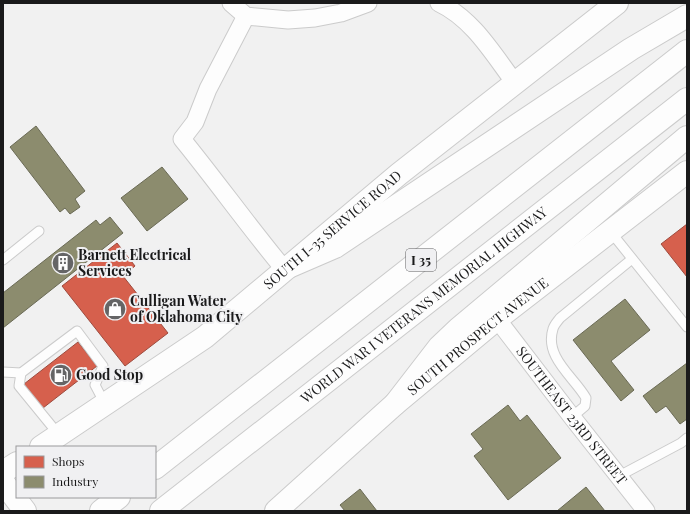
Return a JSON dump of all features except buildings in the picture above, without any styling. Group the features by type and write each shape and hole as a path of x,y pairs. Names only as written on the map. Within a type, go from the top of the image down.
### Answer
{"main road":[{"name":"SOUTH I-35 SERVICE ROAD","path":"50,441 205,337 398,174 617,3"},
{"path":"284,269 334,247 631,49 687,16"},
{"name":"I 35","path":"156,467 687,51"},
{"name":"WORLD WAR I VETERANS MEMORIAL HIGHWAY","path":"161,511 687,99"},
{"path":"396,404 439,347 458,329 687,137"},
{"name":"SOUTH PROSPECT AVENUE","path":"276,511 396,404 498,319 687,172"},
{"path":"3,472 16,464"},
{"path":"3,482 25,511"},
{"path":"101,511 118,498"}],"street":[{"path":"231,3 246,16 288,20 314,18 341,13 368,3"},
{"path":"439,3 452,9 472,26 515,83"},
{"path":"246,16 208,89 195,122 182,139 253,232 284,269"},
{"name":"SOUTHEAST 23RD STREET","path":"498,319 572,417 646,511"}],"lane":[{"path":"3,260 39,230"},
{"path":"610,231 687,328"},
{"path":"572,417 585,406 586,398 554,355 551,342 553,328 560,318 632,259"},
{"path":"3,372 21,373 77,331 103,366 95,386 106,404"},
{"path":"21,373 19,386 50,441"},
{"path":"619,476 681,443 687,438"}],"place":[{"name":"Barnett Electrical Services","path":"63,263"},
{"name":"Culligan Water of Oklahoma City","path":"115,309"},
{"name":"Good Stop","path":"61,375"}]}
